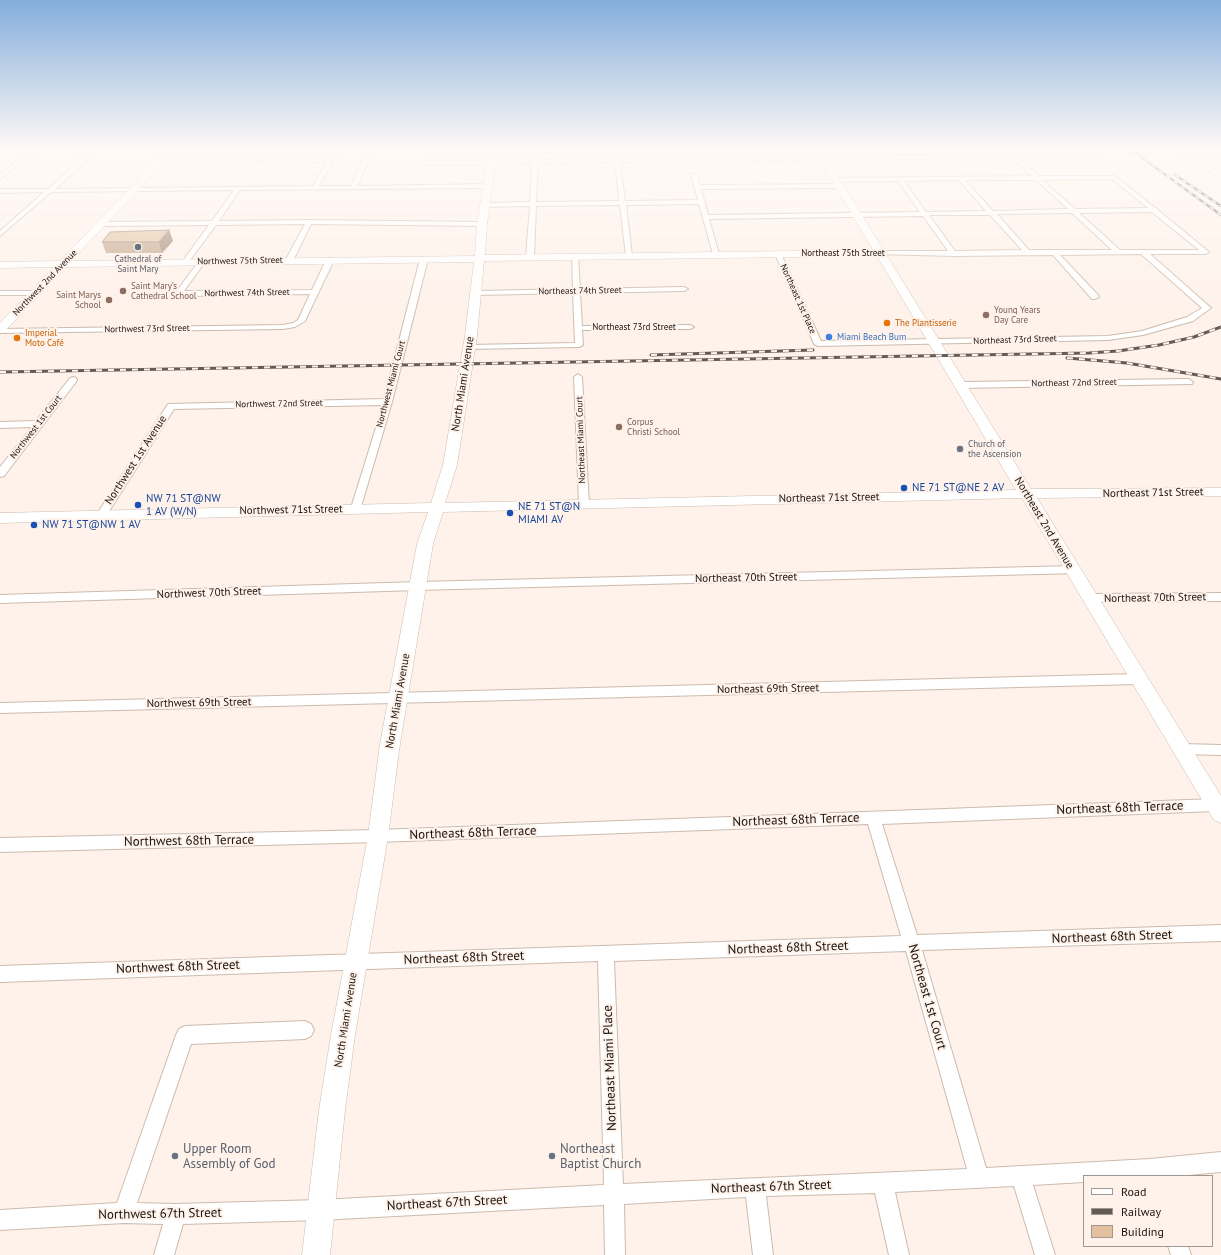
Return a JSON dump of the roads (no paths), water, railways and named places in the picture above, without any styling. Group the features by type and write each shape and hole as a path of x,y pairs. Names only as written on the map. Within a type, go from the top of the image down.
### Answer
{"street":[{"path":"0,234 31,208"},
{"name":"Northwest 2nd Avenue","path":"0,331 117,208"},
{"path":"186,262 225,208"},
{"name":"North Miami Avenue","path":"316,1255 332,1110 355,961 378,836 390,744 425,544 450,465 477,293 485,208"},
{"path":"530,257 532,208"},
{"path":"623,208 629,256"},
{"path":"703,208 716,254"},
{"name":"Northeast 2nd Avenue","path":"852,208 1218,810"},
{"path":"919,208 954,254"},
{"path":"986,208 1028,253"},
{"path":"1069,208 1118,252"},
{"path":"706,216 1156,210"},
{"name":"Northeast 75th Street","path":"480,257 716,254 1206,252 1156,210"},
{"path":"102,224 214,222 482,224"},
{"path":"289,261 310,222"},
{"name":"Northeast 73rd Street","path":"818,344 1108,338 1143,333 1184,321 1190,319 1207,308 1143,252"},
{"path":"1055,253 1095,297"},
{"name":"Northeast 1st Place","path":"778,254 818,344"},
{"path":"469,347 579,344 575,256"},
{"name":"Northwest 75th Street","path":"0,265 480,257"},
{"name":"Northwest Miami Court","path":"356,508 388,402 424,258"},
{"path":"315,292 330,260"},
{"name":"Northwest 74th Street","path":"201,262 180,292 186,294 315,292"},
{"name":"Northeast 74th Street","path":"477,293 684,289"},
{"name":"Northwest 73rd Street","path":"0,331 283,327 295,325 301,321 315,292"},
{"path":"0,293 36,293"},
{"path":"0,319 10,319"},
{"name":"Northeast 73rd Street","path":"578,328 690,327"},
{"name":"Northeast Miami Court","path":"578,377 584,504"},
{"name":"Northwest 1st Court","path":"0,474 73,380"},
{"name":"Northeast 72nd Street","path":"960,385 1189,382"},
{"name":"Northwest 72nd Street","path":"171,406 388,402"},
{"name":"Northwest 1st Avenue","path":"102,514 171,406"},
{"path":"0,425 39,424"},
{"name":"Northeast 71st Street","path":"437,507 1027,494 1221,492"},
{"name":"Northwest 71st Street","path":"0,518 102,514 437,507"},
{"name":"Northeast 70th Street","path":"418,586 1073,570"},
{"name":"Northwest 70th Street","path":"0,599 418,586"},
{"name":"Northeast 70th Street","path":"1090,598 1221,597"},
{"name":"Northeast 69th Street","path":"398,699 1138,679"},
{"name":"Northwest 69th Street","path":"0,708 398,699"},
{"path":"1182,749 1221,750"},
{"name":"Northeast 68th Terrace","path":"378,836 873,817 1218,810"},
{"name":"Northeast 1st Court","path":"873,817 912,944 979,1177"},
{"name":"Northwest 68th Terrace","path":"0,845 378,836"},
{"name":"Northeast 68th Street","path":"355,961 1221,933"},
{"name":"Northeast Miami Place","path":"606,954 615,1255"},
{"name":"Northwest 68th Street","path":"0,974 355,961"},
{"path":"124,1213 185,1035 305,1030"},
{"name":"Northeast 67th Street","path":"320,1210 755,1187 883,1183 1020,1175 1151,1172 1221,1162"},
{"path":"1020,1175 1045,1255"},
{"path":"883,1183 899,1255"},
{"path":"755,1187 763,1255"},
{"name":"Northwest 67th Street","path":"0,1220 124,1213 176,1214 320,1210"},
{"path":"164,1255 176,1214"}],"railway":[{"path":"1211,208 1221,215"},
{"path":"0,372 1089,353 1118,351 1159,345 1194,337 1221,327"},
{"path":"651,355 813,350"},
{"path":"1067,358 1127,363 1221,379"}],"place":[{"name":"Cathedral of Saint Mary","path":"138,247"},
{"name":"Saint Mary's Cathedral School","path":"123,291"},
{"name":"Saint Marys School","path":"109,300"},
{"name":"Young Years Day Care","path":"986,315"},
{"name":"The Plantisserie","path":"887,323"},
{"name":"Miami Beach Bum","path":"829,337"},
{"name":"Imperial Moto Café","path":"17,338"},
{"name":"Corpus Christi School","path":"619,427"},
{"name":"Church of the Ascension","path":"960,449"},
{"name":"NE 71 ST@NE 2 AV","path":"904,488"},
{"name":"NW 71 ST@NW 1 AV (W/N)","path":"138,505"},
{"name":"NE 71 ST@N MIAMI AV","path":"510,513"},
{"name":"NW 71 ST@NW 1 AV","path":"34,525"},
{"name":"Upper Room Assembly of God","path":"175,1156"},
{"name":"Northeast Baptist Church","path":"552,1156"}]}
